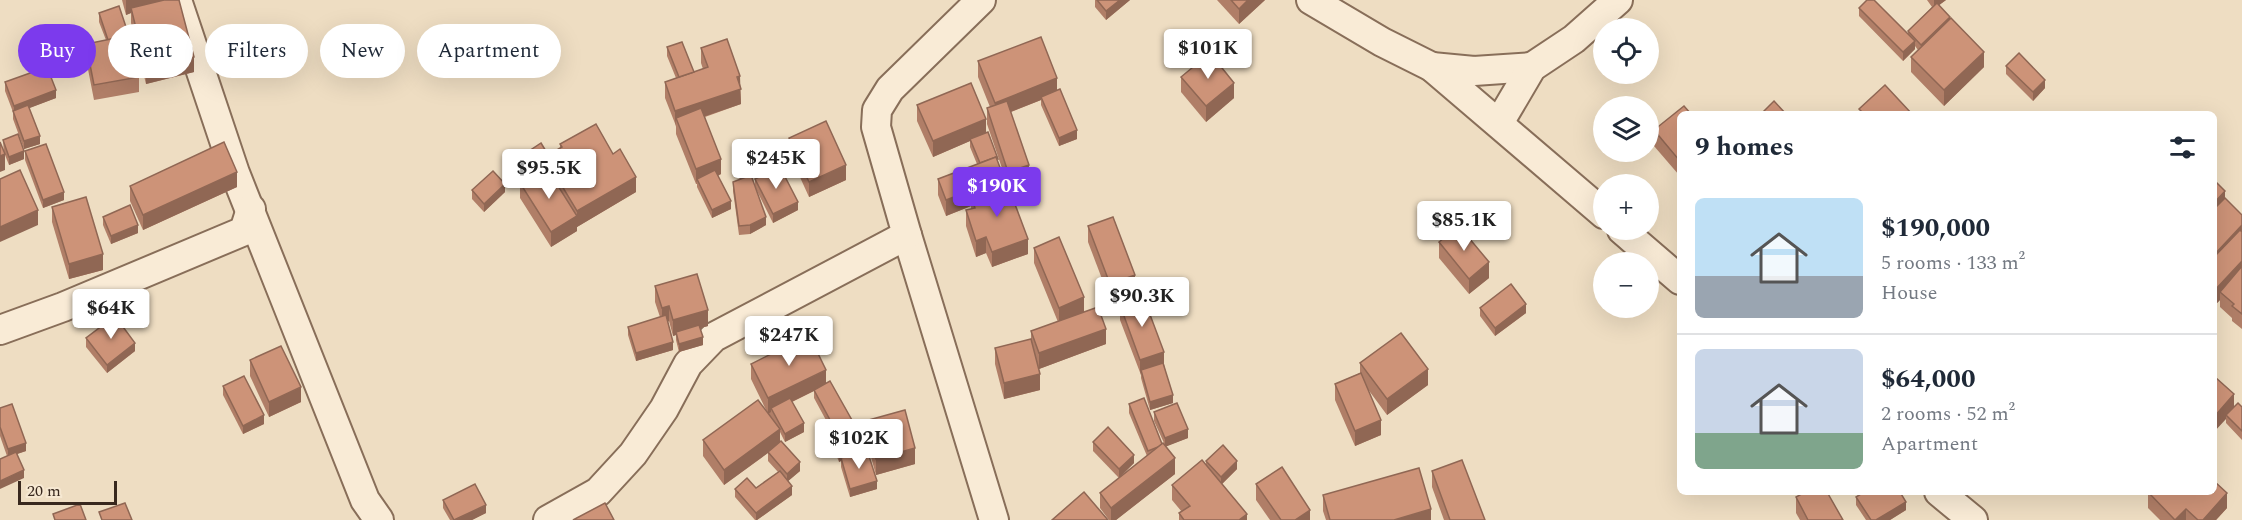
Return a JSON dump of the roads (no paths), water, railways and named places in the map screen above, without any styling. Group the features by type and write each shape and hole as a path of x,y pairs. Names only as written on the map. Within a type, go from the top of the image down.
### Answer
{"street":[{"path":"177,0 235,173 365,500 379,520"},
{"path":"981,0 890,89 877,110 876,127 994,520"},
{"path":"1311,0 1382,42 1432,67 1593,204"},
{"path":"1500,123 1532,67 1574,39 1618,0"},
{"path":"1432,67 1474,71 1532,67"},
{"path":"0,330 63,307 244,231 251,209"},
{"path":"548,520 598,492 633,454 664,409 688,364 714,337 907,235"},
{"path":"1634,240 1677,277"},
{"path":"1943,495 1973,520"}]}
